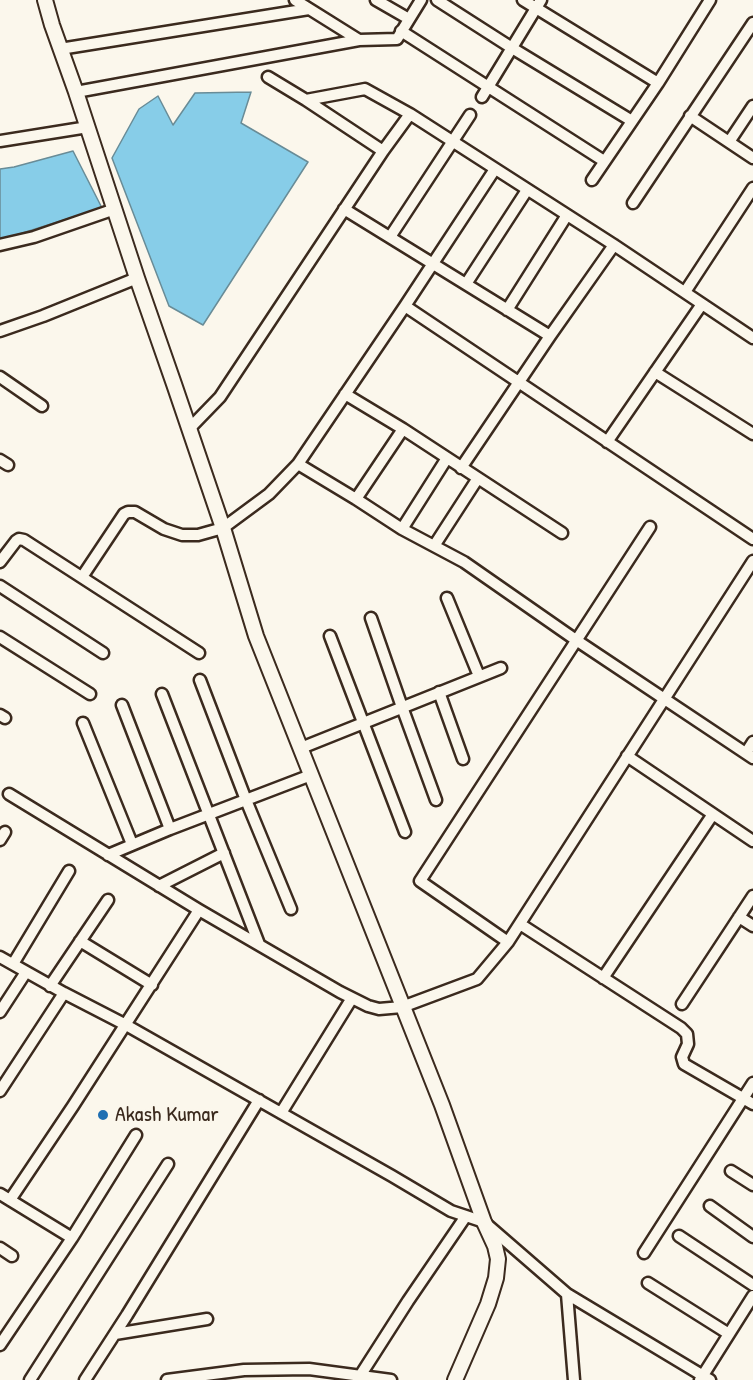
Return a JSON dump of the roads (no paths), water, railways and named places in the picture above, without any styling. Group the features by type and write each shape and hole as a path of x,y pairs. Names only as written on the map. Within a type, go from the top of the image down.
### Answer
{"street":[{"path":"45,0 223,528 256,636 495,1246 498,1259 496,1278 488,1304 455,1380"},
{"path":"295,0 359,40"},
{"path":"376,0 409,19"},
{"path":"76,92 359,40 397,39 421,0"},
{"path":"437,0 632,121"},
{"path":"524,0 539,4 658,82"},
{"path":"592,180 710,0"},
{"path":"485,92 539,4"},
{"path":"60,49 309,9"},
{"path":"633,203 753,23"},
{"path":"401,31 485,92 604,161"},
{"path":"268,77 383,151"},
{"path":"306,100 365,89 454,142 753,338"},
{"path":"729,142 753,106"},
{"path":"189,429 220,397 344,209 410,114"},
{"path":"390,237 470,115"},
{"path":"690,116 753,158"},
{"path":"0,141 88,127"},
{"path":"82,577 124,514 128,512 135,512 164,529 182,535 198,535 223,528 269,494 298,464 495,169"},
{"path":"685,292 753,188"},
{"path":"466,284 527,190"},
{"path":"0,245 34,237 115,209"},
{"path":"344,209 550,336"},
{"path":"507,310 567,215"},
{"path":"461,468 614,245"},
{"path":"0,332 137,278"},
{"path":"607,442 702,304"},
{"path":"405,306 753,539"},
{"path":"655,372 753,434"},
{"path":"0,377 42,406"},
{"path":"345,394 404,429 562,533"},
{"path":"356,499 404,429"},
{"path":"402,529 447,458"},
{"path":"298,464 402,529 464,562 749,755 753,742"},
{"path":"434,546 478,478"},
{"path":"508,942 420,881 650,528"},
{"path":"0,562 15,540 24,540 199,654"},
{"path":"9,794 199,910 352,998 379,1009 402,1007 477,979 508,942 753,561"},
{"path":"0,585 103,653"},
{"path":"447,598 479,676"},
{"path":"372,618 436,800"},
{"path":"330,636 405,832"},
{"path":"0,637 90,694"},
{"path":"301,748 501,668"},
{"path":"200,680 291,909"},
{"path":"439,692 464,759"},
{"path":"162,694 259,944"},
{"path":"122,705 170,829"},
{"path":"83,723 132,844"},
{"path":"627,756 753,841"},
{"path":"108,855 311,775"},
{"path":"603,978 713,814"},
{"path":"159,886 224,853"},
{"path":"13,964 69,871"},
{"path":"682,1004 753,896"},
{"path":"50,986 108,900"},
{"path":"72,1238 5,1197 73,1106 199,910"},
{"path":"739,917 753,926"},
{"path":"520,924 681,1028 687,1034 688,1044 682,1057 684,1064 748,1101"},
{"path":"80,941 152,985"},
{"path":"0,957 126,1025 451,1211 484,1222 567,1294 704,1378 753,1296"},
{"path":"0,1012 26,972"},
{"path":"0,1091 64,993"},
{"path":"281,1113 352,998"},
{"path":"644,1253 748,1101 753,1083"},
{"path":"85,1380 259,1100"},
{"path":"0,1345 72,1238 136,1135"},
{"path":"30,1380 168,1164"},
{"path":"731,1171 753,1185"},
{"path":"710,1206 753,1237"},
{"path":"360,1376 401,1310 466,1216"},
{"path":"679,1236 753,1285"},
{"path":"0,1248 12,1256"},
{"path":"648,1283 729,1334"},
{"path":"567,1294 574,1380"},
{"path":"115,1334 207,1319"},
{"path":"302,1380 309,1369"},
{"path":"167,1380 244,1370 309,1369 342,1377 360,1376 391,1380"},
{"path":"237,1380 244,1370"}],"water":[{"path":"251,92 241,123 308,162 203,325 169,306 112,158 139,109 158,96 173,125 195,93"},
{"path":"73,151 102,208 0,240 0,169"}],"place":[{"name":"Akash Kumar","path":"103,1115"}]}
